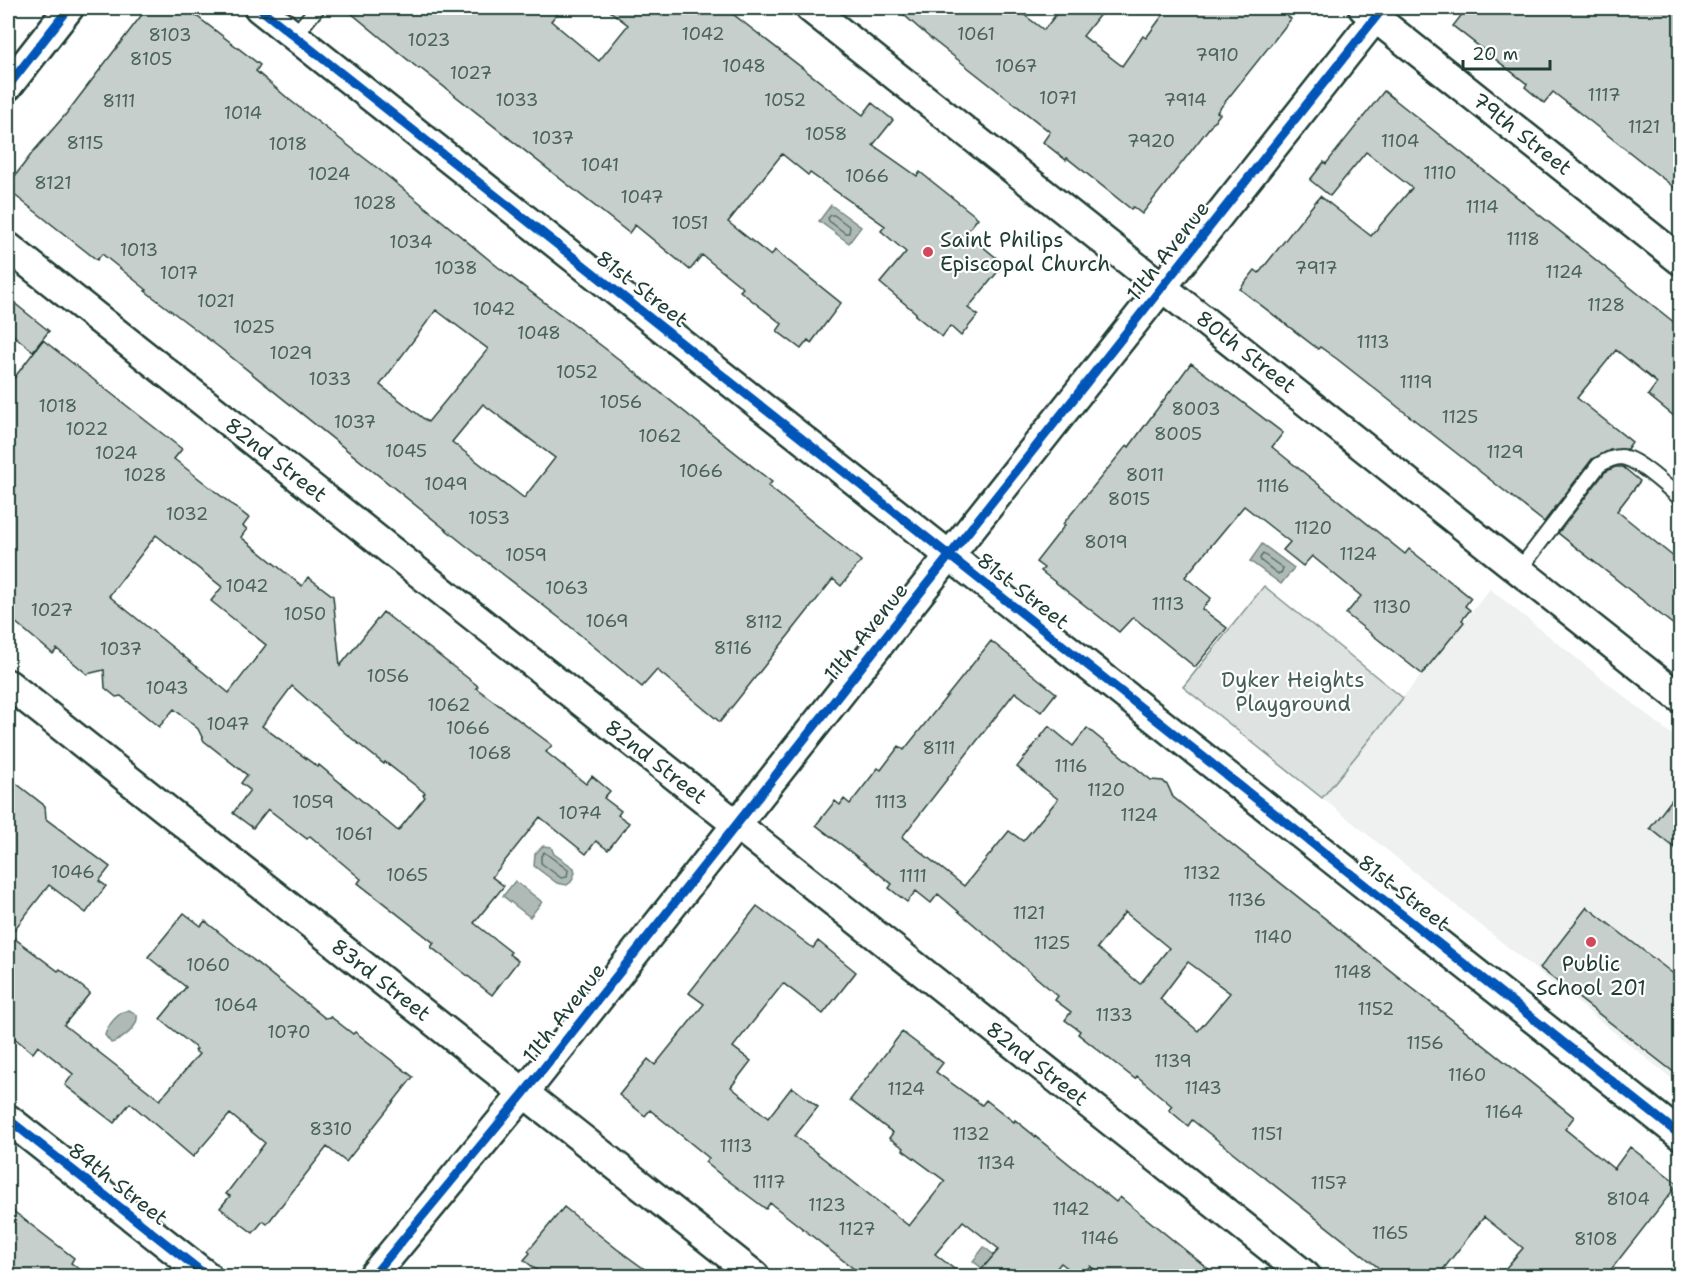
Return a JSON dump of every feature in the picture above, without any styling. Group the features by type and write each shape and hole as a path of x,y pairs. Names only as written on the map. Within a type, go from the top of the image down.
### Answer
{"street":[{"path":"8,86 69,8"},
{"name":"81st Street","path":"259,8 1680,1135"},
{"name":"80th Street","path":"810,8 1680,698"},
{"name":"11th Avenue","path":"373,1276 524,1093 1163,287 1374,11"},
{"name":"79th Street","path":"1374,11 1680,260"},
{"name":"82nd Street","path":"8,247 1306,1276"},
{"name":"83rd Street","path":"8,684 755,1276"},
{"name":"84th Street","path":"8,1119 207,1276"}],"lane":[{"path":"294,36 317,8"},
{"path":"1519,570 1599,465 1613,458 1624,457 1635,462 1680,498"}],"shaded area":[{"name":"Public School 201","path":"1490,589 1680,741 1680,1085 1322,798"}],"green space":[{"name":"Dyker Heights Playground","path":"1264,586 1403,698 1322,798 1183,687"}],"water":[{"path":"831,205 861,227 849,243 819,221"},
{"path":"1262,544 1294,568 1281,584 1250,561"},
{"path":"543,846 551,847 554,854 574,868 575,873 567,885 557,883 534,866 535,854"},
{"path":"515,881 542,902 530,917 503,896"},
{"path":"129,1010 137,1015 133,1028 125,1036 111,1043 105,1035 108,1027 117,1016"},
{"path":"984,1247 1010,1268 1004,1276 992,1276 973,1261"}],"building":[{"path":"147,8 186,8 260,65 256,71 291,101 772,482 768,486 861,561 841,586 833,579 720,722 657,670 642,687 566,623 145,291 147,290 102,254 97,260 8,190 8,185 33,152 66,114","holes":["436,310 488,349 428,422 380,385","483,404 555,458 524,498 452,442"]},
{"path":"345,8 562,8 551,21 599,61 628,25 606,8 725,8 863,115 872,103 893,120 873,145 917,176 920,172 978,218 966,233 1004,264 968,308 978,315 961,336 950,326 942,337 880,283 906,252 881,231 885,226 810,173 808,175 782,154 728,222 771,256 775,250 841,303 811,343 808,340 801,349 777,331 782,324 740,291 743,288 702,255 690,270 635,225 629,233 419,69"},
{"path":"896,8 1015,8 1044,30 1061,8 1105,8 1083,36 1122,66 1143,36 1146,38 1168,8 1276,8 1291,19 1217,112 1220,114 1142,214 1133,207 1131,209 1067,158 1066,160 1043,142 1050,132 929,37"},
{"path":"1467,8 1680,8 1680,192 1553,92 1544,103 1525,87 1527,84 1453,26"},
{"path":"1384,91 1680,327 1680,421 1648,395 1657,383 1616,350 1577,398 1632,442 1627,449 1610,450 1592,459 1544,522 1337,359 1320,347 1318,349 1240,289 1255,270 1259,273 1320,196 1371,236 1412,188 1366,152 1330,196 1310,180 1324,162 1326,164"},
{"path":"8,298 49,331 33,351 8,331"},
{"path":"43,340 182,449 174,459 249,518 243,526 247,529 241,537 302,586 308,577 333,596 340,666 383,612 478,686 476,688 552,745 546,752 586,784 592,776 610,791 604,798 621,811 618,815 629,823 608,850 596,841 586,854 540,817 492,877 504,886 474,923 511,952 509,954 518,961 492,995 431,947 434,943 358,883 361,879 310,836 307,839 268,809 253,828 233,813 250,790 241,783 247,775 204,741 198,729 174,709 159,727 121,696 116,697 105,688 104,670 87,674 57,649 53,654 8,616 8,386","holes":["156,535 222,587 211,601 266,645 229,693 109,596","292,686 345,733 425,793 423,795 425,797 398,831 319,765 318,767 262,726"]},
{"path":"1191,363 1283,433 1272,447 1405,554 1409,549 1471,598 1465,606 1470,610 1462,620 1464,622 1422,674 1346,614 1361,596 1312,556 1303,566 1283,550 1290,542 1244,506 1185,577 1211,598 1202,609 1227,628 1195,667 1133,617 1119,632 1041,571 1044,568 1036,562 1065,525 1063,524 1127,445 1129,447"},
{"path":"1615,467 1623,467 1640,481 1617,511 1680,562 1680,630 1558,533 1605,472"},
{"path":"991,641 1056,693 1041,712 1015,692 902,837 964,886 1009,831 1023,841 1058,799 1017,767 1049,726 1073,746 1087,728 1151,780 1163,781 1173,797 1574,1117 1565,1129 1614,1169 1630,1147 1678,1184 1606,1276 1499,1276 1523,1248 1484,1217 1438,1276 1389,1276 1192,1120 1188,1126 1169,1110 1172,1106 1137,1076 1135,1079 1078,1034 1080,1031 1065,1020 1071,1012 1055,1000 1058,996 938,894 931,903 916,891 907,902 889,888 892,884 816,825 835,801 840,805 844,799 850,804 878,768 881,770 899,746 904,750","holes":["1125,912 1169,948 1140,984 1097,948","1188,962 1230,993 1198,1031 1160,999"]},
{"path":"8,777 45,806 46,819 110,867 99,881 106,886 86,913 49,885 10,935 58,971 60,969 90,993 64,1025 160,1100 199,1054 195,1051 197,1049 160,1019 186,987 148,957 184,913 201,926 205,921 325,1018 331,1017 353,1034 355,1032 413,1077 346,1162 327,1147 267,1224 263,1221 253,1233 220,1208 230,1196 226,1194 265,1143 230,1114 193,1157 130,1103 114,1123 65,1085 73,1074 38,1046 33,1053 8,1033"},
{"path":"1680,789 1680,852 1650,828"},
{"path":"757,906 813,948 818,941 856,972 823,1014 784,984 782,985 733,1047 751,1061 731,1087 768,1118 792,1087 818,1107 795,1136 909,1226 945,1181 903,1150 904,1148 889,1138 893,1133 850,1100 902,1032 943,1063 936,1072 982,1105 986,1100 1014,1122 1015,1120 1116,1202 1120,1197 1217,1276 1103,1276 1090,1266 1081,1276 1078,1276 1061,1263 1050,1276 976,1276 999,1249 963,1221 935,1254 963,1276 863,1276 770,1203 766,1209 722,1176 705,1162 709,1158 650,1110 645,1116 619,1095 648,1059 655,1065 704,1004 689,993"},
{"path":"1587,907 1680,979 1680,1077 1540,968"},
{"path":"8,1207 74,1258 71,1263 89,1276 8,1276"},
{"path":"564,1207 654,1276 544,1276 524,1260 530,1253 528,1251"}],"cycle path":[{"path":"8,86 69,8"},
{"path":"259,8 1680,1135"},
{"path":"373,1276 524,1093 1383,8"},
{"path":"8,1119 207,1276"}],"place":[{"name":"Saint Philips Episcopal Church","path":"928,252"},
{"name":"Public School 201","path":"1591,942"}]}
